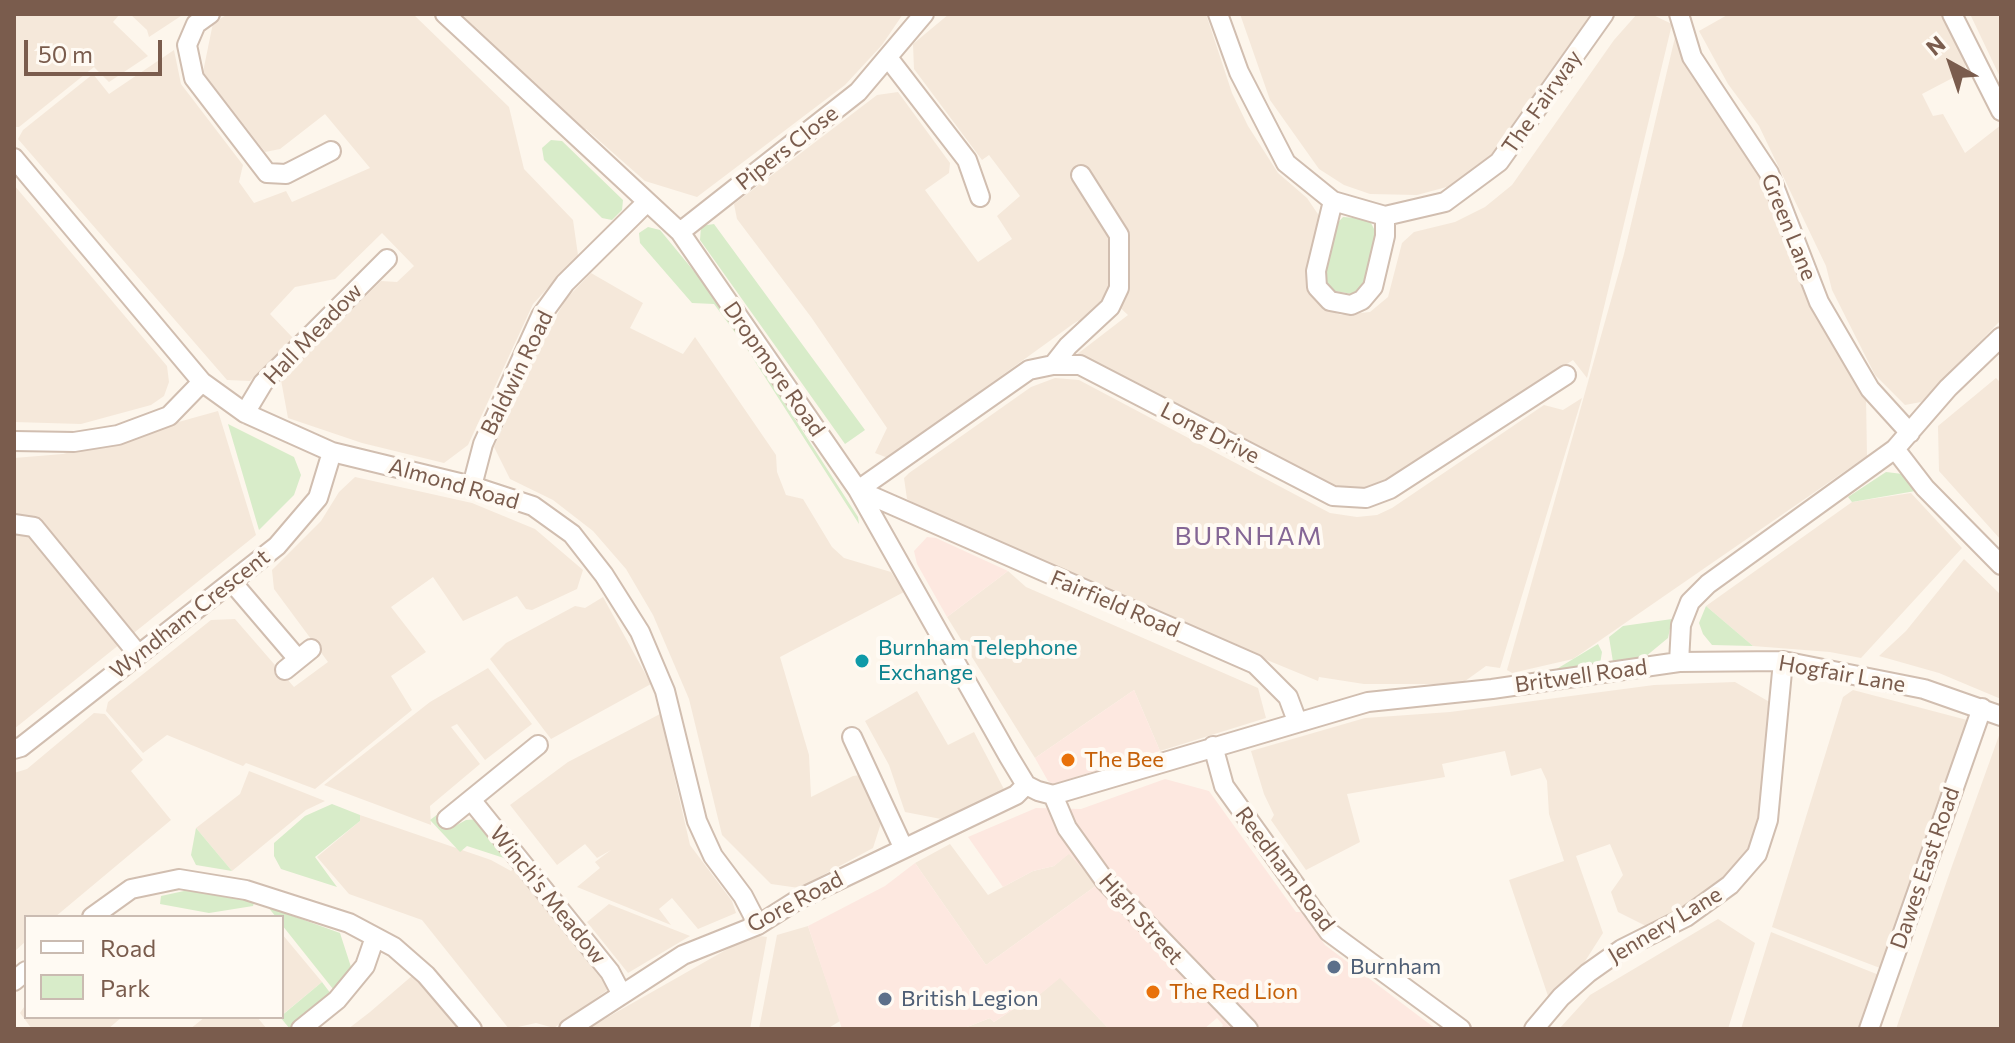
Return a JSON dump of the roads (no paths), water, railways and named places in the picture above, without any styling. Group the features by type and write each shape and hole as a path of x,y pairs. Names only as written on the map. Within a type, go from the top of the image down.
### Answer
{"street":[{"path":"210,14 196,24 187,45 194,78 267,173 286,174 331,151"},
{"name":"Dropmore Road","path":"445,14 680,232 858,490 1026,785"},
{"name":"Pipers Close","path":"680,232 858,92 924,14"},
{"name":"The Fairway","path":"1218,14 1239,72 1286,163 1333,201 1385,216 1445,202 1499,162 1604,14"},
{"name":"Green Lane","path":"1679,14 1692,57 1769,173 1819,302 1870,389 1910,433"},
{"path":"1952,14 2001,111"},
{"path":"889,59 967,160 980,197"},
{"name":"Almond Road","path":"14,158 202,382 245,413 332,452 472,486 533,506 572,534 604,575 640,632 665,691 697,821 713,856 743,896 758,925"},
{"path":"1053,365 1068,346 1110,307 1119,288 1119,235 1081,175"},
{"path":"1333,201 1316,271 1317,287 1330,301 1351,305 1362,300 1373,287 1385,236 1385,216"},
{"name":"Baldwin Road","path":"472,486 483,444 541,316 565,283 647,202"},
{"name":"Hall Meadow","path":"245,413 263,383 387,259"},
{"name":"Britwell Road","path":"1053,795 1368,702 1492,689 1679,662 1681,625 1690,602 1708,584 1895,449 1948,388 2001,337"},
{"name":"Long Drive","path":"858,490 1029,370 1053,365 1080,365 1333,496 1366,498 1390,489 1566,375"},
{"path":"14,441 74,442 118,435 169,416 202,382"},
{"path":"1895,449 1925,488 2001,565"},
{"name":"Wyndham Crescent","path":"14,749 277,546 318,498 332,452"},
{"name":"Fairfield Road","path":"858,490 1255,664 1288,697 1297,721"},
{"path":"883,533 896,518 909,514"},
{"path":"14,524 34,527 138,654"},
{"path":"232,582 298,659"},
{"name":"Hogfair Lane","path":"1679,662 1783,661 1924,689 2001,716"},
{"name":"Jennery Lane","path":"1534,1029 1561,997 1588,973 1622,949 1686,917 1730,885 1757,854 1768,820 1783,661"},
{"name":"Dawes East Road","path":"1869,1029 1982,708"},
{"path":"852,737 903,847"},
{"path":"447,819 538,745"},
{"name":"Reedham Road","path":"1213,746 1224,786 1329,932 1461,1029"},
{"path":"841,763 860,755"},
{"path":"1026,785 1053,795"},
{"name":"Gore Road","path":"569,1029 683,955 758,925 799,899 1016,795 1026,785"},
{"name":"High Street","path":"1053,795 1067,828 1105,881 1248,1029"},
{"name":"Winch's Meadow","path":"472,801 610,972 621,993"},
{"path":"95,915 131,889 179,879 246,890 349,923 394,947 426,975 472,1029"},
{"path":"301,1029 337,1000 365,966 375,937"}],"place":[{"name":"Burnham Telephone Exchange","path":"862,661"},
{"name":"The Bee","path":"1068,760"},
{"name":"Burnham","path":"1334,967"},
{"name":"The Red Lion","path":"1153,992"},
{"name":"British Legion","path":"885,999"}],"district":[{"name":"BURNHAM","path":"1249,536"}]}
